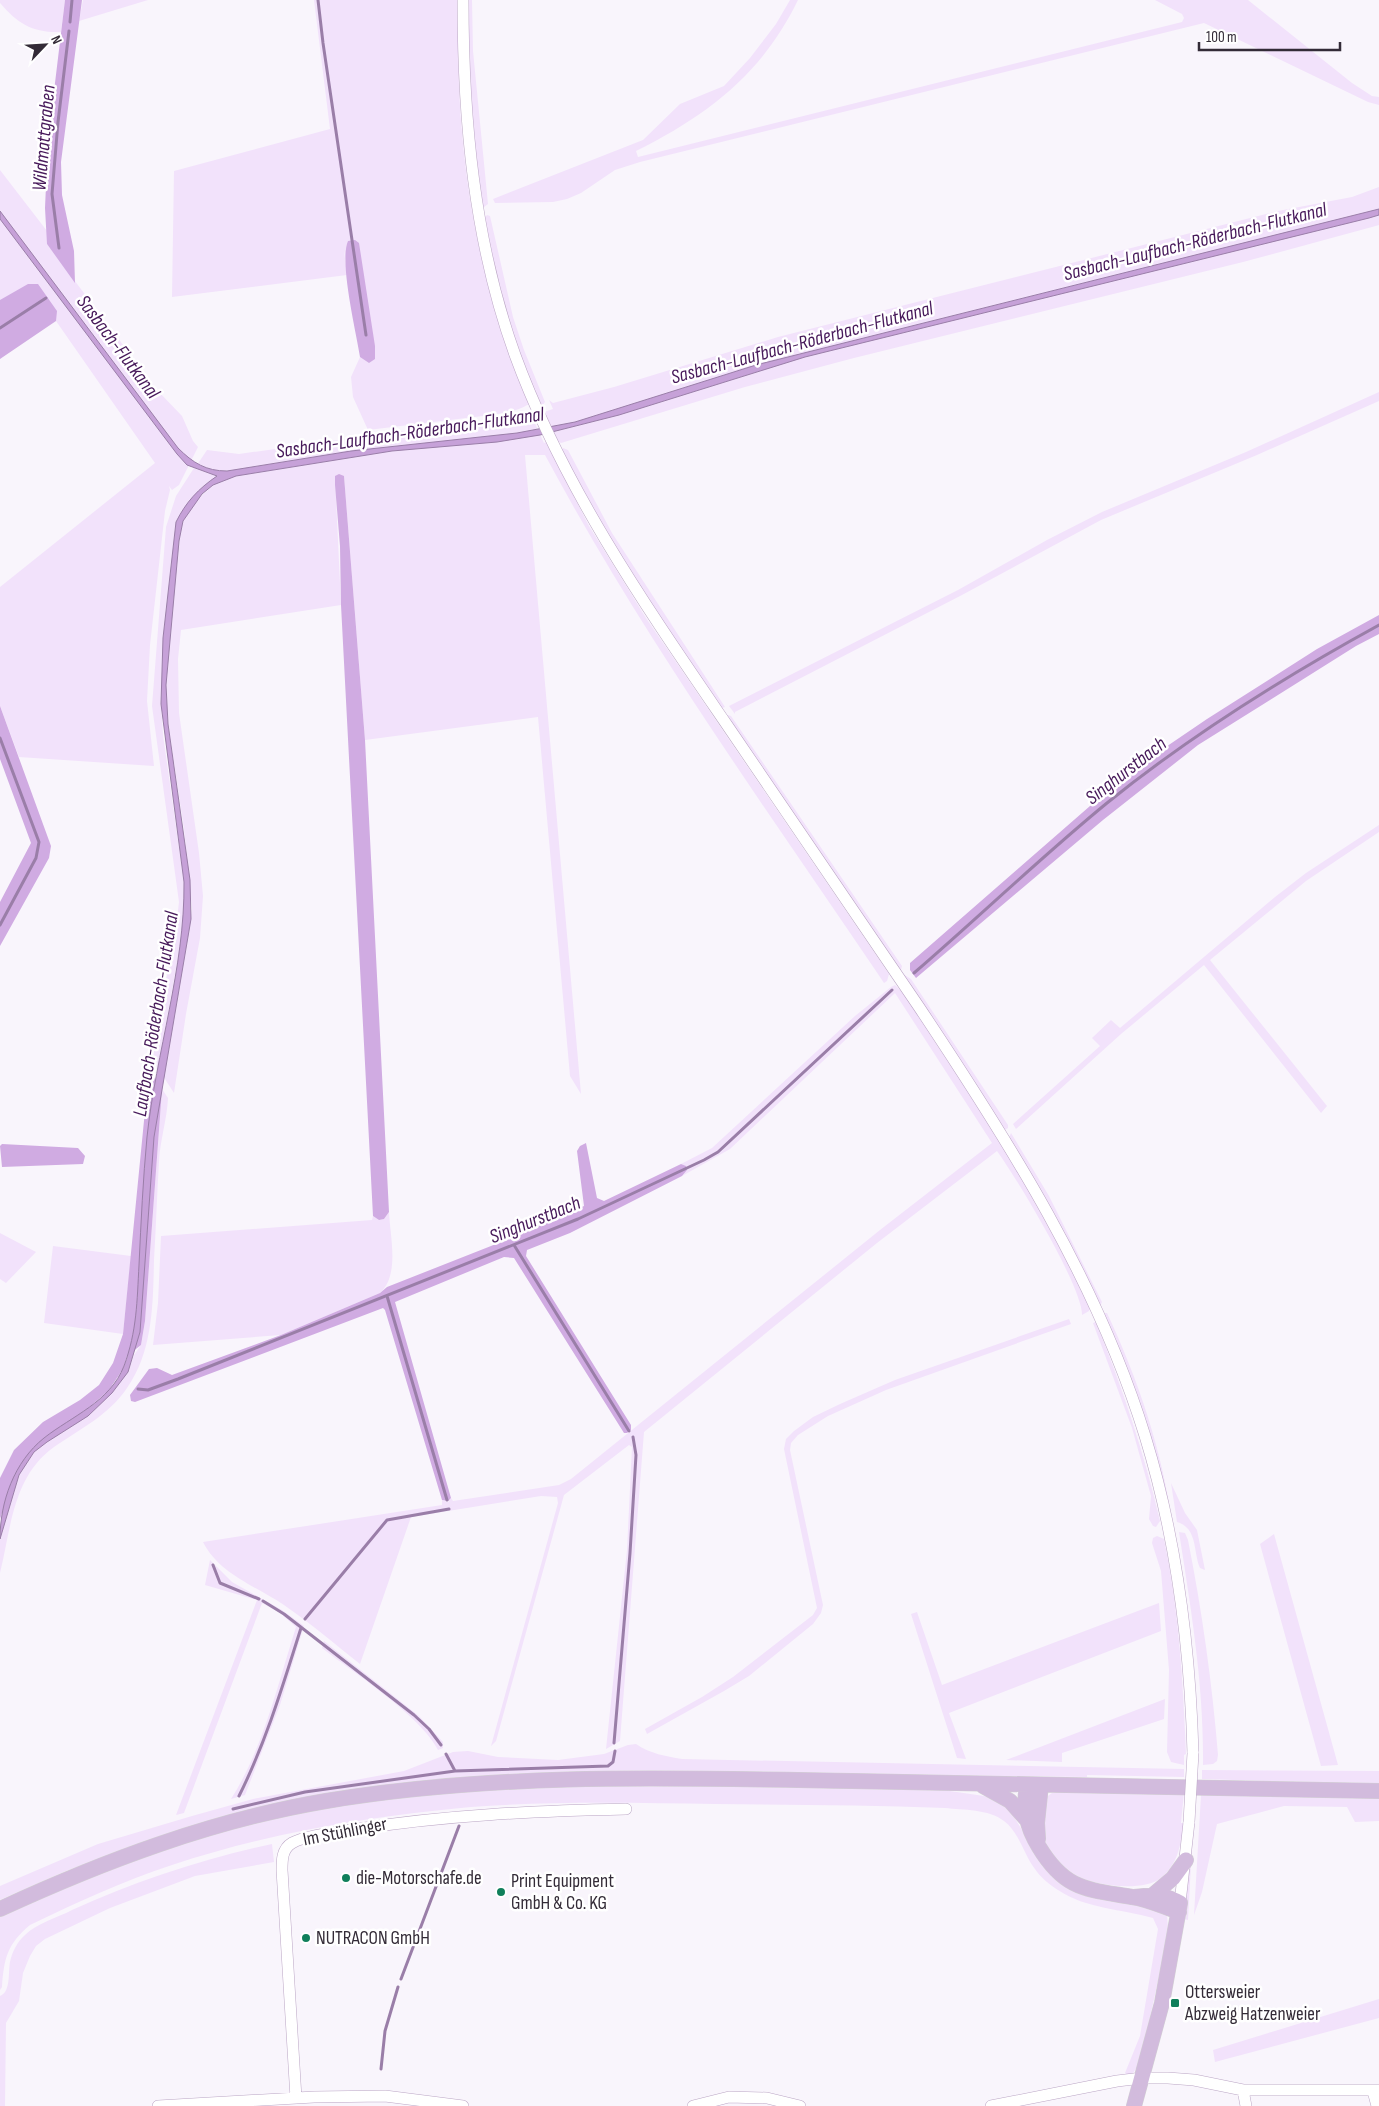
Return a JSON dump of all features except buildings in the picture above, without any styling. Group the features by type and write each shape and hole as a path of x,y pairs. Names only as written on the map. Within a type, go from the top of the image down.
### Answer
{"main road":[{"path":"0,1909 118,1859 181,1837 245,1819 323,1802 423,1787 551,1779 782,1780 1379,1790"},
{"path":"977,1784 1010,1801 1026,1819"},
{"path":"1034,1785 1025,1803 1026,1819 1031,1834 1052,1866 1066,1880 1083,1888 1180,1907"},
{"path":"1034,1785 1040,1848"},
{"path":"1154,1894 1173,1878 1186,1860"},
{"path":"1134,1897 1154,1894 1170,1897 1180,1907"},
{"path":"1134,2106 1162,2003 1180,1907"}],"street":[{"path":"463,0 469,143 478,212 500,305 515,354 552,442 580,496 644,602 962,1071 1009,1146 1068,1250 1098,1312 1120,1365 1144,1433 1169,1528 1180,1586 1187,1642 1193,1753 1186,1860 1180,1907"},
{"name":"Im Stühlinger","path":"296,2098 282,1870 282,1854 290,1844 300,1839 344,1831 436,1818 508,1812 626,1809"},
{"path":"991,2106 1117,2081 1142,2078 1194,2080 1243,2090 1376,2091 1377,2106"},
{"path":"1243,2090 1246,2106"},
{"path":"693,2106 728,2097 767,2098 800,2106"},
{"path":"158,2106 296,2098 463,2106"}],"shaded area":[{"path":"0,0 65,0 61,32 42,31 27,26 13,17 0,3"},
{"path":"65,0 82,0 61,162 62,195 74,251 75,283 47,244 45,208 48,141"},
{"path":"83,0 148,0 79,21"},
{"path":"314,0 458,0 458,66 461,116 466,168 477,237 504,338 529,404 511,411 491,415 368,430 353,397 351,377 360,357 369,363 344,250 347,275 172,297 174,171 330,129"},
{"path":"466,0 472,0 473,51 488,204 484,207 480,205 475,170"},
{"path":"790,0 798,0 768,50 750,71 730,90 687,123 636,151 638,157 1182,22 1184,18 1182,14 1155,0 1248,0 1352,83 1372,96 1379,97 1379,105 1368,102 1204,23 640,162 615,170 581,193 567,199 553,202 495,203 493,199 643,140 680,104 724,86 750,58 776,24"},
{"path":"0,170 47,231 47,244 157,390 182,416 193,441 198,447 179,485 172,490 169,486 170,490 165,511 150,645 147,701 154,766 19,757 0,706 0,587 155,463 56,321 56,311 0,300"},
{"path":"1379,187 1379,209 1362,214 756,365 575,422 550,427 544,412 553,409 549,400 553,403 614,387 778,337 1278,211 1352,197"},
{"path":"1379,209 1379,215 1369,218 805,357 619,415 540,435 497,442 392,451 236,476 213,485 202,494 183,521 179,541 166,685 168,724 190,880 191,919 154,1137 140,1332 128,1372 112,1393 88,1416 34,1452 19,1475 0,1539 6,1497 24,1459 44,1438 100,1399 110,1389 118,1379 124,1366 132,1341 137,1304 147,1137 151,1105 175,978 183,914 184,882 161,704 163,638 176,522 193,496 217,476 187,465 177,454 0,219 0,211 178,448 189,458 206,468 227,471 351,451 517,433 575,422 756,365"},
{"path":"487,215 490,216 513,317 545,402 542,406 538,405 501,298 484,218"},
{"path":"1379,215 1379,225 1372,227 1243,262 854,358 745,387 561,443 557,441 553,432 619,415 805,357"},
{"path":"355,240 359,243 375,346 375,359 369,363 360,357 347,280 346,251 348,241"},
{"path":"28,284 38,284 57,311 56,321 0,359 0,300"},
{"path":"1379,392 1379,401 1257,455 1101,520 962,595 735,712 735,714 729,706 958,590 1047,540 1102,512 1246,452"},
{"path":"532,412 533,414 531,415 544,443 546,442 589,526 646,618 889,974 887,981 884,983 705,719 622,589 545,455 525,455 581,1094 570,1076 538,717 365,740 344,476 335,476 341,605 181,630 178,659 179,713 199,853 203,896 200,938 174,1093 163,1076 192,909 184,829 168,724 166,683 179,541 183,521 192,505 213,485 229,477 227,471 218,471 197,465 207,450 239,454 475,423"},
{"path":"563,448 568,450 612,533 725,707 719,709 632,578 561,451"},
{"path":"194,468 218,476 203,486 176,522 163,638 161,702 163,735 184,882 184,910 182,936 158,1068 151,1058 148,1035 172,960 179,902 152,706 166,527 176,496"},
{"path":"339,474 344,476 365,740 389,1212 384,1219 379,1220 373,1216 341,605 340,546 335,485 335,476"},
{"path":"1379,615 1379,634 1356,646 1198,745 1103,820 916,978 910,970 910,963 1129,772 1207,719 1317,649"},
{"path":"0,706 51,846 49,858 0,946 0,902 31,843 0,759"},
{"path":"728,715 731,716 902,966 901,970 898,970"},
{"path":"1379,825 1379,832 1306,881 1210,960 1327,1106 1321,1113 1204,965 1121,1034 1016,1129 1013,1124 1100,1046 1092,1038 1111,1020 1120,1028 1275,897 1306,873"},
{"path":"903,974 911,979 1008,1125 1008,1128 1003,1130"},
{"path":"895,985 935,1041 1019,1175 1073,1274 1090,1308 1089,1311 1082,1315 1072,1282 1061,1258 1033,1207 997,1151 877,1243 644,1432 620,1741 606,1749 627,1550 632,1447 629,1445 564,1495 496,1741 491,1746 558,1503 557,1497 541,1496 411,1517 360,1664 284,1605 218,1563 203,1542 442,1505 442,1500 448,1502 451,1498 453,1501 559,1485 571,1479 880,1230 992,1143 895,993 730,1149 682,1176 687,1170 686,1166 681,1164 712,1148 855,1016"},
{"path":"149,1070 162,1089 145,1321 141,1345 127,1356 123,1369 109,1390 86,1410 44,1438 15,1474 0,1519 0,1478 14,1450 43,1422 80,1400 99,1385 113,1363 123,1334"},
{"path":"162,1089 168,1098 159,1162 152,1310 147,1343 142,1359 136,1374 120,1398 94,1421 54,1447 40,1459 30,1473 16,1504 0,1573 0,1539 19,1475 34,1452 128,1372 134,1355 141,1345 145,1321"},
{"path":"1011,1133 1049,1196 1102,1302 1100,1306 1008,1140"},
{"path":"586,1143 597,1198 604,1201 681,1164 686,1166 687,1170 682,1176 570,1233 527,1250 526,1256 631,1425 631,1430 627,1433 624,1433 514,1258 504,1257 395,1302 451,1498 448,1501 442,1500 383,1308 135,1402 131,1401 130,1395 149,1369 157,1368 172,1375 281,1335 380,1293 387,1287 491,1246 584,1206 577,1151 580,1146"},
{"path":"2,1144 78,1148 85,1156 83,1164 2,1167 0,1146"},
{"path":"389,1212 392,1266 386,1285 380,1293 281,1335 153,1345 158,1303 161,1236 372,1220 373,1216 379,1220 384,1219"},
{"path":"0,1233 36,1252 6,1283 0,1279"},
{"path":"53,1246 131,1256 123,1334 44,1323"},
{"path":"1107,1313 1139,1389 1162,1468 1172,1522 1103,1317"},
{"path":"1069,1319 1071,1324 886,1390 828,1416 798,1435 791,1443 790,1450 823,1605 821,1613 813,1624 749,1676 647,1734 645,1729 733,1677 813,1615 817,1608 784,1449 786,1439 794,1431 813,1417 895,1380"},
{"path":"1096,1322 1140,1445 1160,1521 1156,1527 1153,1526 1149,1519 1151,1496 1132,1428 1093,1323"},
{"path":"1171,1483 1185,1513 1197,1530 1205,1570 1200,1568 1192,1535 1184,1525 1177,1522"},
{"path":"1179,1532 1185,1533 1188,1540 1206,1647 1218,1755 1217,1761 1213,1764 1203,1765 1199,1677"},
{"path":"1274,1534 1338,1765 1321,1766 1260,1544"},
{"path":"1157,1536 1164,1539 1177,1619 1185,1727 1186,1754 1184,1755 1184,1765 1171,1762 1167,1752 1169,1670 1161,1571 1152,1543 1153,1538"},
{"path":"210,1560 232,1582 282,1610 304,1626 280,1705 245,1795 231,1799 261,1738 296,1627 280,1613 262,1603 184,1813 176,1815 257,1600 205,1585"},
{"path":"1159,1603 1161,1631 949,1713 966,1759 957,1758 911,1614 917,1612 942,1685"},
{"path":"324,1641 419,1716 443,1742 443,1748 438,1750 430,1737 402,1710 322,1648"},
{"path":"1165,1699 1164,1719 1062,1753 1062,1762 1006,1760"},
{"path":"636,1744 664,1756 682,1759 1184,1769 1184,1777 1087,1775 1087,1777 1015,1776 416,1782 127,1849 66,1871 0,1900 0,1886 98,1844 253,1799 404,1771 453,1752 468,1751 498,1757 558,1760 604,1754"},
{"path":"1202,1770 1379,1771 1379,1785 1202,1779"},
{"path":"580,1784 943,1790 984,1796 997,1800 1009,1809 1046,1868 1136,1901 1167,1915 1168,1928 1162,1963 1140,2063 1133,2073 1128,2075 1125,2073 1140,2036 1158,1929 1153,1918 1092,1905 1069,1896 1045,1881 1031,1863 1014,1831 1004,1821 983,1812 945,1808 654,1803 532,1804 471,1807 395,1815 320,1827 245,1844 154,1871 118,1885 30,1925 16,1939 8,1953 0,1990 0,1917 120,1863 226,1830 295,1813 417,1794"},
{"path":"1061,1791 1184,1792 1181,1823 1184,1823 1180,1846 1175,1860 1167,1873 1153,1882 1143,1885 1119,1886 1084,1880 1060,1865 1044,1842 1042,1822 1045,1798 1052,1793"},
{"path":"1201,1795 1379,1798 1379,1821 1355,1822 1347,1807 1284,1806 1217,1824 1202,1892 1194,1915"},
{"path":"1193,1827 1188,1920 1184,1919"},
{"path":"272,1844 274,1862 195,1876 110,1908 45,1939 36,1946 23,1973 19,2001 6,2023 5,2106 0,2106 0,1996 6,1990 10,1962 14,1951 25,1935 47,1921 145,1880 195,1864"},
{"path":"1379,1999 1379,2018 1215,2062 1213,2050"}],"waterway":[{"name":"Wildmattgraben","path":"70,22 72,0"},
{"path":"318,0 366,335"},
{"name":"Wildmattgraben","path":"59,248 52,194 58,122 69,31"},
{"name":"Wildmattgraben","path":"0,328 46,298"},
{"name":"Singhurstbach","path":"914,973 1058,844 1139,778 1273,686 1379,625"},
{"name":"Wildmattgraben","path":"0,738 39,842 36,858 0,925"},
{"name":"Singhurstbach","path":"138,1389 148,1390 178,1379 578,1219 704,1160 718,1152 892,990"},
{"path":"514,1245 629,1431"},
{"path":"387,1296 447,1500"},
{"path":"614,1743 630,1553 636,1455 633,1437"},
{"path":"305,1619 387,1520 449,1509"},
{"path":"213,1565 220,1583 259,1599"},
{"path":"263,1601 284,1614 414,1715 429,1729 441,1745"},
{"path":"239,1796 266,1734 301,1628"},
{"path":"233,1809 305,1792 455,1771 608,1766 613,1762 615,1751"},
{"path":"446,1754 455,1771"},
{"path":"401,1979 459,1826"},
{"path":"381,2069 385,2031 398,1987"}],"place":[{"name":"die-Motorschafe.de","path":"346,1878"},
{"name":"Print Equipment GmbH & Co. KG","path":"501,1892"},
{"name":"NUTRACON GmbH","path":"306,1938"},
{"name":"Ottersweier Abzweig Hatzenweier","path":"1175,2003"}],"water label":[{"name":"Sasbach-Laufbach-Röderbach-Flutkanal","path":"1195,242"},
{"name":"Sasbach-Laufbach-Röderbach-Flutkanal","path":"802,343"},
{"name":"Sasbach-Flutkanal","path":"118,347"},
{"name":"Sasbach-Laufbach-Röderbach-Flutkanal","path":"410,433"},
{"name":"Laufbach-Röderbach-Flutkanal","path":"156,1014"}]}
